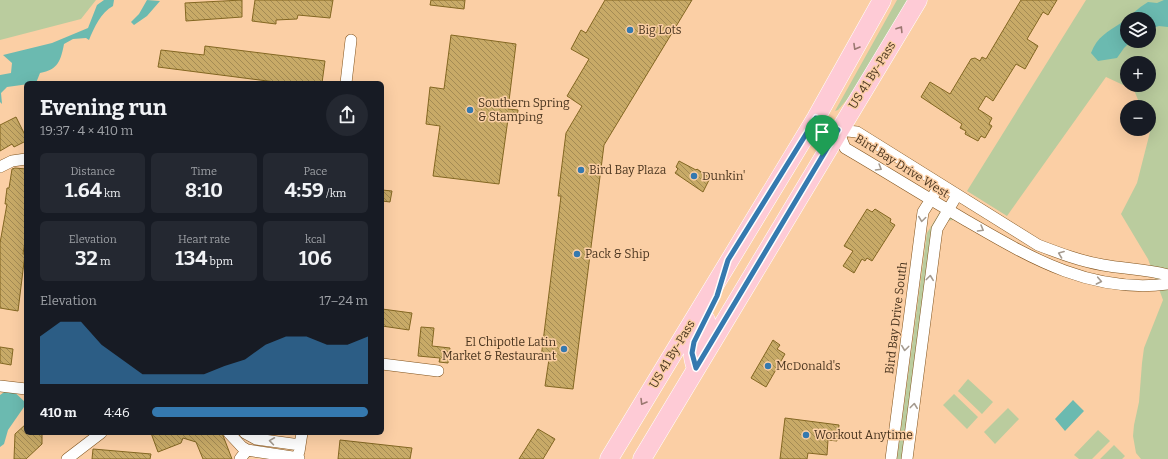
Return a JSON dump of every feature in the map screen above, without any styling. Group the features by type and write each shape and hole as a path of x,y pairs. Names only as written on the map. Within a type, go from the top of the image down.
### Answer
{"main road":[{"name":"US 41 By-Pass","path":"609,459 728,260 816,118 882,0"},
{"name":"US 41 By-Pass","path":"642,459 838,130 918,0"},
{"path":"816,118 838,130"},
{"path":"696,368 692,353 694,342 715,302 728,260"}],"street":[{"path":"346,81 351,40"},
{"name":"Bird Bay Drive West","path":"1168,275 1155,271 1105,266 1070,258 1038,245 957,196 857,132 838,130 845,148 930,200 1015,249 1059,270 1081,278 1116,284 1150,286 1168,284"},
{"path":"0,167 12,161 24,159"},
{"name":"Bird Bay Drive South","path":"891,459 923,212 940,185"},
{"path":"907,459 937,229 947,210 957,196"},
{"path":"384,364 438,371"},
{"path":"0,386 24,389"},
{"path":"67,459 83,444 98,435"},
{"path":"231,435 242,448 247,450 299,459 302,435"},
{"path":"249,435 256,439 300,445"},
{"path":"240,459 247,450"}],"green space":[{"path":"0,0 96,0 81,19 0,40"},
{"path":"897,0 908,0 850,96 838,110 835,111"},
{"path":"1086,0 1168,0 1168,459 1141,459 1136,453 1133,436 1139,402 1144,348 1163,300 1148,259 1121,214 1137,183 1149,136 1156,136 1156,100 1138,100 1135,92 1156,92 1156,56 1120,56 1120,84 1106,77 1007,216 967,191"},
{"path":"946,202 959,219 947,221 939,233 911,459 897,459 927,233"},
{"path":"968,379 993,402 982,414 958,391"},
{"path":"954,394 978,417 967,429 943,405"},
{"path":"1008,408 1019,419 995,444 984,432"},
{"path":"1098,430 1110,441 1092,459 1079,459 1074,455"},
{"path":"1114,445 1125,456 1122,459 1100,459"}],"water":[{"path":"104,0 114,0 113,6 101,16 89,40 86,38 73,39 64,44 62,55 55,67 46,72 40,73 37,81 24,81 24,85 7,87 1,93 2,104 0,102 0,75 11,73 12,63 3,55 52,43 88,28 97,5"},
{"path":"147,0 160,1 147,16 134,25 131,22 139,14"},
{"path":"1168,0 1168,27 1156,27 1156,12 1135,12 1148,2 1157,3"},
{"path":"1120,24 1120,48 1124,48 1117,58 1098,61 1091,53 1093,47 1103,35"},
{"path":"10,388 24,401 24,407 8,430 4,444 0,447 0,395"},
{"path":"1073,400 1084,411 1065,431 1055,419"}],"building":[{"path":"242,0 242,17 186,21 185,3"},
{"path":"255,0 333,0 330,18 298,15 297,19 276,20 276,24 252,21"},
{"path":"431,0 465,0 464,9 430,5"},
{"name":"Bird Bay Plaza","path":"605,0 692,0 604,145 573,389 545,386 549,359 541,358 561,196 558,196 566,133 582,106 567,96 589,59 571,49 581,30 586,33"},
{"path":"1021,0 1057,0 1048,15 1043,12 1027,39 1038,46 1025,69 1016,64 993,101 986,96 978,109 992,118 989,124 992,126 985,138 981,136 978,141 965,134 966,131 960,128 962,124 921,97 930,82 950,94 971,59 975,58 980,61 982,57 986,59"},
{"name":"Southern Spring & Stamping","path":"451,35 516,44 508,109 518,110 517,120 508,119 499,184 433,176 440,126 426,124 430,87 444,89"},
{"path":"205,46 325,61 322,81 267,81 158,67 161,50 204,55"},
{"path":"16,117 24,133 24,142 14,147 12,144 0,151 0,125"},
{"name":"Dunkin'","path":"679,161 696,170 697,169 710,178 703,192 675,173 678,169 676,167"},
{"path":"12,169 24,169 24,262 18,311 0,308 0,243 7,204 5,204 7,188 9,188"},
{"path":"384,190 392,191 390,202 384,201"},
{"path":"867,209 872,212 875,209 891,219 890,222 895,225 872,261 867,258 865,261 862,259 854,273 843,266 853,251 844,246"},
{"path":"384,309 412,313 409,330 384,326"},
{"path":"421,327 434,328 432,346 450,348 448,363 439,362 440,358 418,356"},
{"name":"McDonald's","path":"773,340 780,345 777,349 785,354 766,387 751,378"},
{"path":"0,347 13,349 11,365 0,363"},
{"path":"785,418 839,425 837,441 828,440 827,455 808,453 807,459 780,459"},
{"path":"24,426 24,435 42,435 42,444 26,459 14,459 15,434"},
{"path":"538,429 555,439 543,459 519,459"},
{"path":"152,435 223,435 232,459 203,459 196,442 183,438 181,443 158,452"},
{"path":"340,440 412,448 410,459 338,459"},
{"path":"93,449 151,454 150,459 92,459"}],"place":[{"name":"Big Lots","path":"630,30"},
{"name":"Southern Spring & Stamping","path":"470,110"},
{"name":"Bird Bay Plaza","path":"581,170"},
{"name":"Dunkin'","path":"694,176"},
{"name":"Pack & Ship","path":"577,254"},
{"name":"El Chipotle Latin Market & Restaurant","path":"564,349"},
{"name":"McDonald's","path":"768,366"},
{"name":"Workout Anytime","path":"806,435"}],"route":[{"path":"816,118 838,130 822,156 739,298 696,368 692,358 692,347 713,307 722,284 728,260 816,118"}]}
